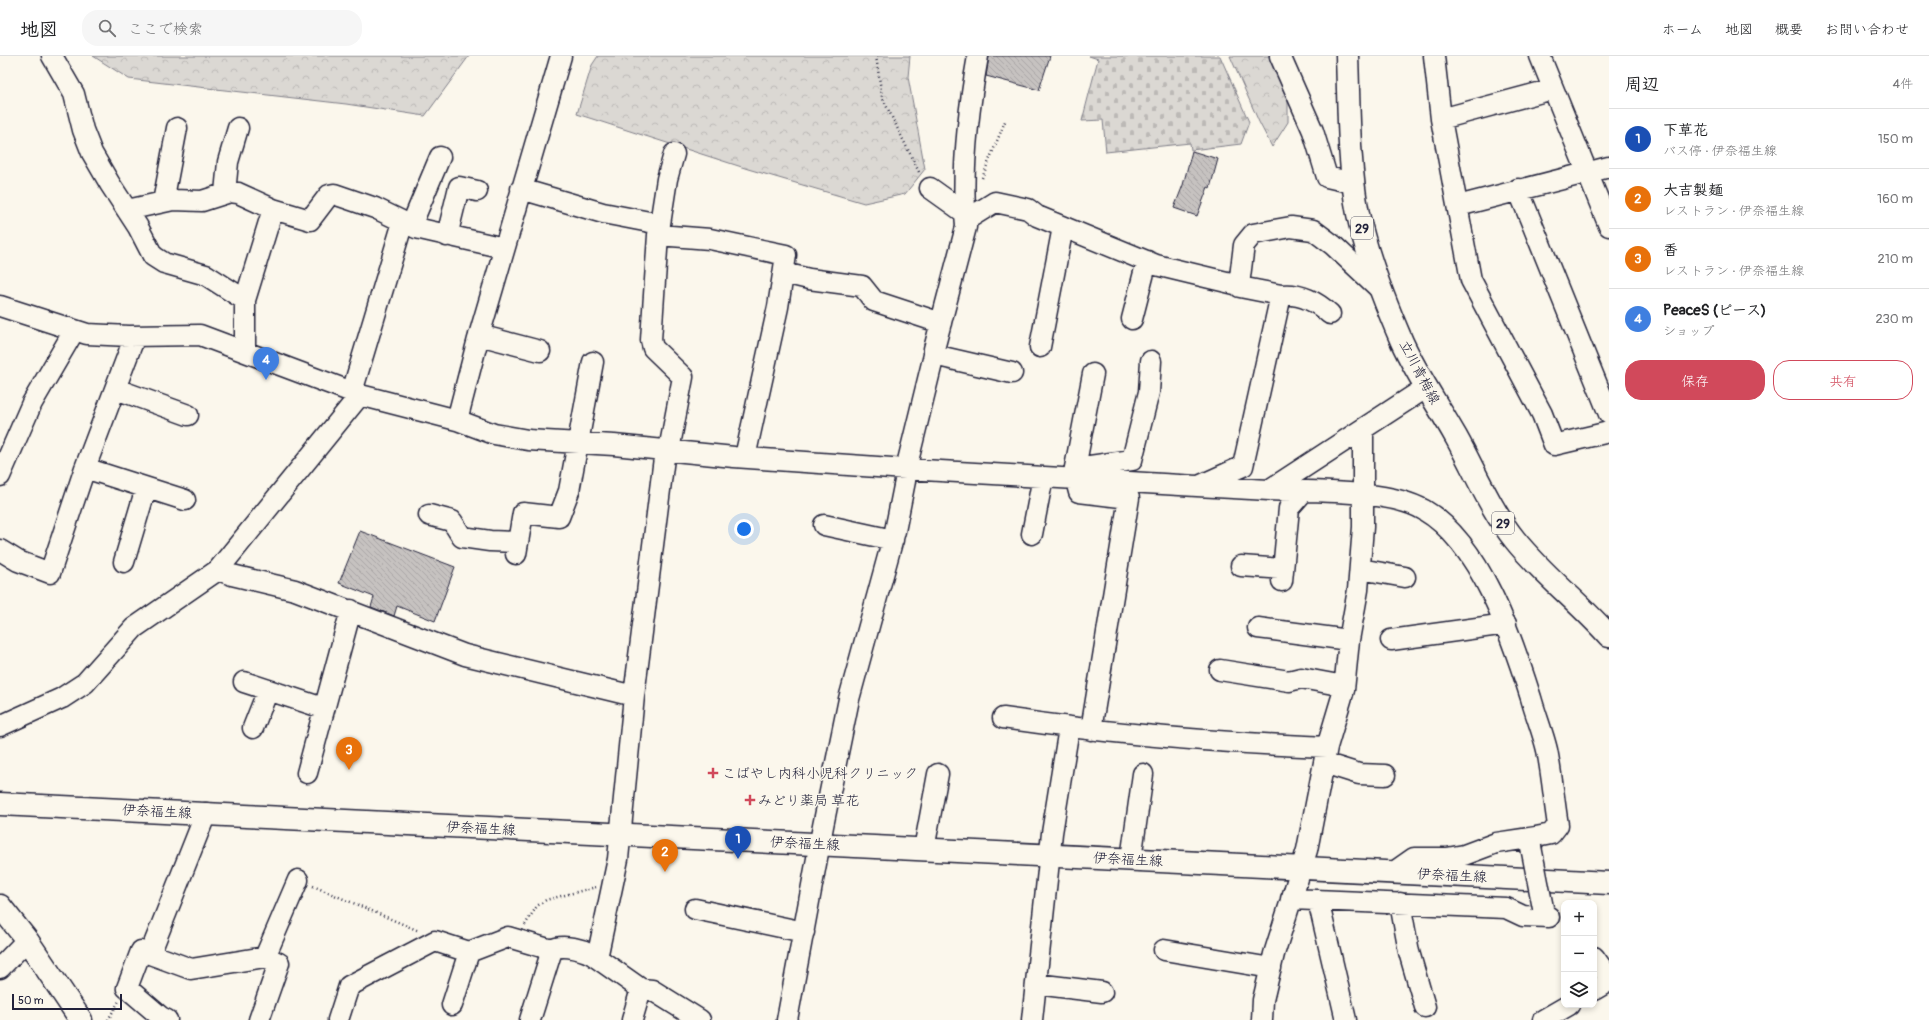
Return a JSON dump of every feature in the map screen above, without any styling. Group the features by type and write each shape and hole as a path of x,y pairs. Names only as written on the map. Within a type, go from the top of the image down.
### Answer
{"main road":[{"name":"立川青梅線","path":"1347,56 1353,183 1358,216 1382,291 1403,343 1427,388 1459,442 1496,513 1515,540 1548,576 1594,619 1609,636"},
{"name":"伊奈福生線","path":"0,804 206,813 621,835 820,843 1609,883"},
{"path":"0,906 27,940 81,1020"}],"street":[{"path":"52,56 74,94 92,153 138,227 153,256 164,263 206,275 244,300"},
{"path":"457,420 479,335 561,56"},
{"path":"787,1020 849,699 893,540 906,469 934,355 934,349 966,227 965,216 968,133 978,56"},
{"path":"1280,56 1313,131 1327,177 1353,183"},
{"path":"1434,56 1441,119 1471,280 1542,414 1554,445 1609,432"},
{"path":"1540,56 1609,226"},
{"path":"1441,119 1553,89"},
{"path":"163,202 177,128"},
{"path":"225,193 228,162 238,128"},
{"path":"597,958 614,882 621,835 634,696 667,450 683,378 653,348 651,340 659,229 674,154"},
{"path":"0,726 62,698 85,683 134,628 218,570 356,393 407,224 440,157"},
{"path":"1458,206 1518,189 1609,167"},
{"path":"447,236 459,187 477,191"},
{"path":"930,188 965,216"},
{"path":"521,189 659,229 786,255 784,273 745,457"},
{"path":"1518,189 1609,414"},
{"path":"127,210 173,200 202,201 230,192 238,193 273,209 310,220 330,195 334,194 368,206 407,224 447,236 504,248"},
{"path":"965,216 995,202 1028,209 1037,216 1063,228 1147,261 1239,285 1240,288 1280,295 1289,294 1317,302 1330,314"},
{"path":"245,351 244,300 273,209"},
{"path":"1239,285 1244,245 1253,234 1291,227 1313,230 1328,241 1382,291"},
{"path":"1040,348 1063,228"},
{"path":"1132,319 1147,261"},
{"path":"784,273 809,279 862,286 874,301 941,323"},
{"path":"1197,486 1243,466 1280,295"},
{"path":"0,306 87,334 135,336 200,335 356,393 457,420 494,434 528,440 614,445 745,457 906,469 1362,494 1396,500 1424,510 1450,531 1474,563 1506,624 1547,750 1558,825 1551,834 1534,842 1496,843 1464,855 1447,858 1414,858 1394,872"},
{"path":"0,476 32,403 74,331"},
{"path":"479,335 540,351"},
{"path":"0,550 18,561 50,573 85,468 135,336"},
{"path":"934,355 1012,373"},
{"path":"1076,479 1083,467 1132,460 1148,392 1151,361"},
{"path":"429,515 452,521 462,536 517,548 523,513 558,518 569,491 593,362"},
{"path":"1091,730 1129,498 1078,492 1074,473 1093,374"},
{"path":"1269,490 1427,388"},
{"path":"116,389 188,415"},
{"path":"1262,1020 1263,1000 1291,899 1302,868 1326,755 1344,686 1349,640 1360,569 1363,526 1363,429"},
{"path":"85,468 185,500"},
{"path":"1032,534 1043,477"},
{"path":"124,562 146,488"},
{"path":"1241,566 1282,575 1289,508 1304,491"},
{"path":"824,525 893,540"},
{"path":"1360,569 1405,576"},
{"path":"218,570 232,575 295,590 465,655 634,696"},
{"path":"307,773 350,610"},
{"path":"1391,640 1506,624"},
{"path":"1258,628 1349,640"},
{"path":"1220,670 1289,681 1301,678 1344,686"},
{"path":"244,682 323,708"},
{"path":"254,728 268,690"},
{"path":"1003,718 1069,728 1326,755 1359,774 1385,775"},
{"path":"1032,1020 1050,855 1069,728"},
{"path":"924,849 938,774"},
{"path":"1131,859 1142,774"},
{"path":"150,954 206,813"},
{"path":"1291,899 1506,908 1522,916 1552,915 1534,842"},
{"path":"265,957 298,880"},
{"path":"1318,900 1346,1020"},
{"path":"1400,903 1409,952 1425,1007"},
{"path":"695,909 804,932"},
{"path":"338,1020 349,986 435,941 469,952 508,937 552,950 555,948 566,947 593,954 641,989 652,990 700,1020"},
{"path":"0,968 27,940"},
{"path":"530,1020 552,950"},
{"path":"1164,950 1271,968"},
{"path":"167,1020 126,990 140,951 191,969 265,957 279,963 259,1020"},
{"path":"452,1005 469,952"},
{"path":"1597,962 1609,980 1597,988"},
{"path":"1036,984 1102,992"},
{"path":"632,1020 641,989"},
{"path":"1543,1020 1564,1008"}],"path":[{"path":"876,56 882,96 914,163 930,188"},
{"path":"982,180 1006,119"},
{"path":"298,880 432,936 435,941"},
{"path":"516,939 537,906 546,900 614,882"},
{"path":"108,1020 126,990"}],"green space":[{"path":"93,56 469,56 425,116 346,104 129,79"},
{"path":"598,56 910,56 908,77 925,169 905,194 864,203 748,169 577,114 592,65"},
{"path":"1089,56 1220,56 1249,122 1241,144 1191,150 1190,143 1106,152 1103,120 1082,121 1098,59"},
{"path":"1230,56 1276,56 1288,82 1288,122 1272,147 1259,122"}],"building":[{"path":"989,56 1050,56 1039,90 986,76"},
{"path":"1192,151 1218,159 1210,188 1208,187 1197,216 1174,208 1183,185"},
{"path":"360,531 455,567 435,621 397,606 394,616 371,607 374,597 339,583"}],"place":[{"name":"PeaceS (ピース)","path":"266,380"},
{"name":"香","path":"349,770"},
{"name":"こばやし内科小児科クリニック","path":"713,773"},
{"name":"みどり薬局 草花","path":"750,800"},
{"name":"下草花","path":"738,859"},
{"name":"大吉製麺","path":"665,872"}]}
